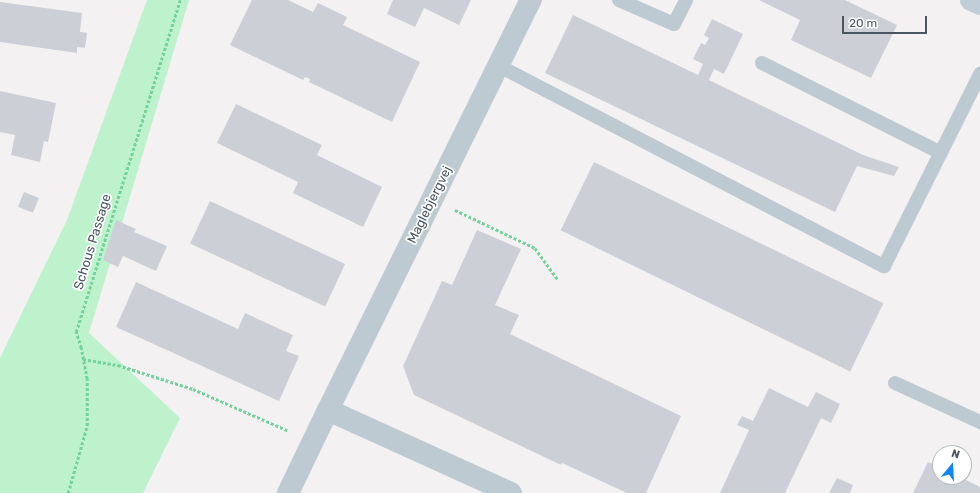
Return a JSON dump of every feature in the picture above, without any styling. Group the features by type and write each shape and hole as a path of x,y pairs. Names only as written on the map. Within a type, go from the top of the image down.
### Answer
{"street":[{"name":"Maglebjergvej","path":"288,493 531,0"},
{"path":"971,0 980,4"},
{"path":"328,410 511,493"}],"lane":[{"path":"619,0 674,24 686,0"},
{"path":"762,63 941,153"},
{"path":"499,66 884,266 980,74"},
{"path":"895,384 980,422"}],"path":[{"name":"Schous Passage","path":"68,493 87,426 87,379 76,332 180,0"},
{"path":"432,200 535,248 558,280"},
{"path":"83,359 118,365 193,389 314,440"}],"green space":[{"path":"147,0 189,0 89,333 180,418 143,493 0,493 0,358 67,220"}],"building":[{"path":"252,0 288,0 313,12 318,3 347,17 343,25 420,62 392,122 309,82 310,79 305,77 303,80 230,45"},
{"path":"393,0 471,0 459,25 424,8 415,27 387,14"},
{"path":"759,0 845,0 897,25 871,78 791,40 800,20"},
{"path":"0,2 82,13 80,32 87,33 85,48 77,47 77,53 0,42"},
{"path":"573,15 698,75 703,64 693,59 701,43 705,45 709,38 704,35 712,19 743,34 724,74 714,69 709,80 863,155 899,167 894,176 857,166 835,212 545,73"},
{"path":"0,91 56,103 48,142 44,141 40,162 11,155 15,135 0,132"},
{"path":"236,104 322,145 317,155 382,187 363,227 293,193 298,182 217,143"},
{"path":"594,162 883,303 850,371 561,230"},
{"path":"24,192 39,198 33,213 18,207"},
{"path":"210,201 345,264 325,307 190,244"},
{"path":"116,220 136,229 134,232 167,246 156,271 123,256 118,267 103,260"},
{"path":"477,230 521,249 495,305 519,315 510,334 681,416 646,493 627,493 562,463 561,465 414,395 403,366 442,281 452,285"},
{"path":"136,282 238,329 245,313 293,335 286,351 299,356 279,401 116,327"},
{"path":"769,388 808,407 816,392 840,404 831,423 821,418 785,493 720,493 749,430 737,425 742,416 753,421"},
{"path":"928,462 932,464 932,485 972,485 972,483 980,487 980,493 913,493"},
{"path":"837,478 853,485 850,493 829,493"}]}
